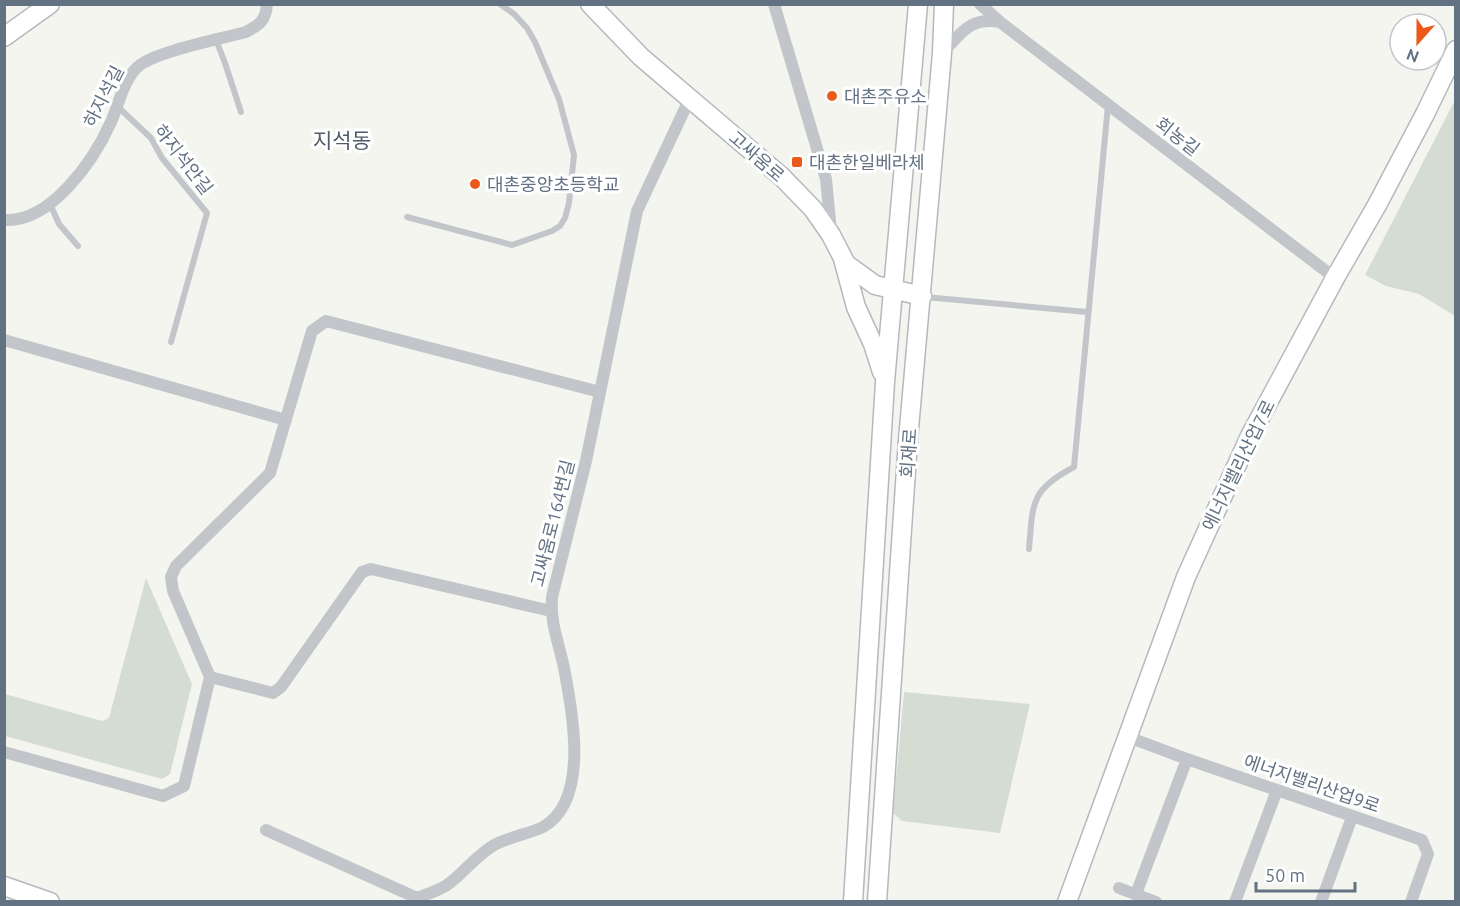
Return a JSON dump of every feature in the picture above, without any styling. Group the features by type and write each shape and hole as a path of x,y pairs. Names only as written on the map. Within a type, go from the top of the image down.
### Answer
{"main road":[{"path":"4,37 50,4"},
{"name":"고싸움로","path":"590,4 641,57 688,100 738,138 813,208 831,235 846,264 875,285 922,296"},
{"name":"회재로","path":"853,902 885,382 918,4"},
{"name":"회재로","path":"877,902 908,440 922,296 944,4"},
{"name":"에너지밸리산업7로","path":"1067,902 1186,577 1250,436 1382,195 1433,98 1455,50"},
{"path":"843,258 856,307 873,344 885,382"},
{"path":"4,886 50,902"}],"street":[{"name":"하지석길","path":"4,220 33,215 50,204 70,185 90,159 110,124 130,77 139,65 157,56 246,32 265,19 267,4"},
{"path":"774,4 826,179 831,235"},
{"name":"회농길","path":"980,4 1000,22 1335,278"},
{"path":"942,53 971,24 984,20 1000,22"},
{"name":"고싸움로164번길","path":"266,831 417,898 446,886 494,845 543,827 558,814 567,798 574,769 574,741 565,671 551,611 555,579 586,461 637,211 688,100"},
{"path":"4,752 163,796 184,786 210,677 173,591 171,577 176,566 270,473 312,331 326,321 600,392"},
{"path":"4,340 286,420"},
{"path":"210,677 273,693 281,687 362,572 371,569 551,611"},
{"name":"에너지밸리산업9로","path":"1128,736 1187,759 1422,840 1428,854 1411,902"},
{"path":"1136,894 1187,759"},
{"path":"1235,902 1278,790"},
{"path":"1321,902 1352,817"},
{"path":"1119,888 1156,902"}],"lane":[{"path":"407,217 512,245 552,231 560,226 565,218 569,203 574,155 559,99 535,42 514,14 500,4"},
{"path":"216,40 241,112"},
{"path":"1029,549 1035,499 1044,485 1074,467 1108,104"},
{"name":"하지석안길","path":"117,106 151,138 162,158 207,213 171,342"},
{"path":"50,204 59,224 78,246"},
{"path":"922,296 1087,312"}],"shaded area":[{"path":"1455,100 1455,316 1419,294 1386,286 1365,275"},
{"path":"146,578 192,684 170,774 162,779 5,736 5,694 102,721 109,718"},
{"path":"904,692 1030,704 1000,833 902,821 893,813"}],"place":[{"name":"대촌주유소","path":"832,96"},
{"name":"대촌한일베라체","path":"797,162"},
{"name":"대촌중앙초등학교","path":"475,184"}],"district":[{"name":"지석동","path":"342,140"}]}
